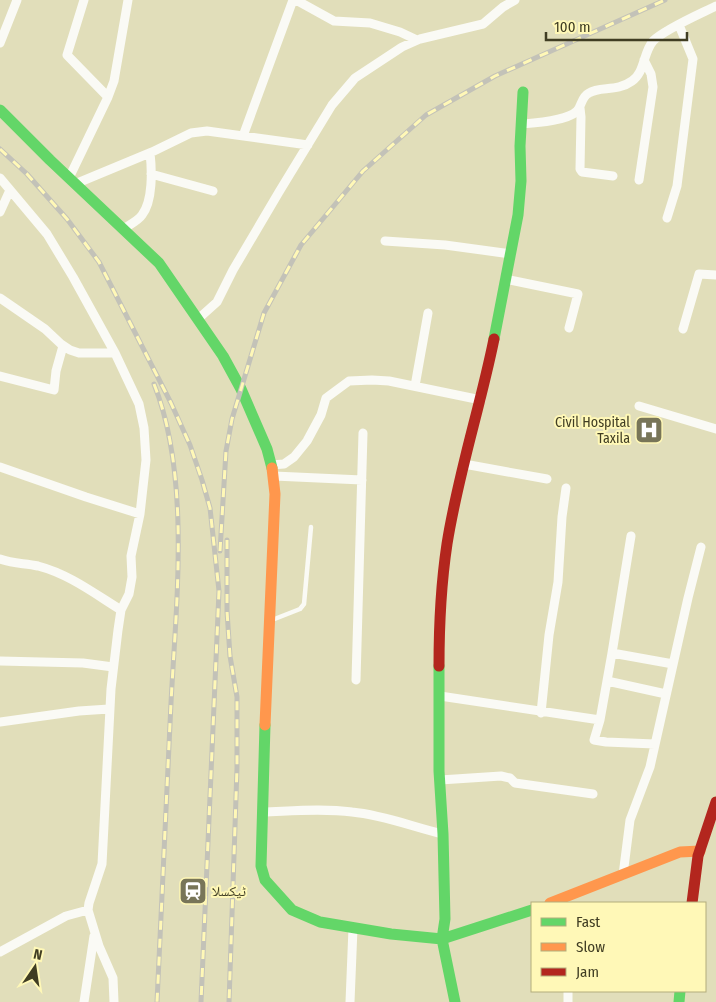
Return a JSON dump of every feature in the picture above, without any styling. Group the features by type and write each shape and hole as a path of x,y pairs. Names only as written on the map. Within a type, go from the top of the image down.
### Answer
{"main road":[{"path":"455,1002 442,939 445,918 440,780 439,622 447,544 464,464 481,400 518,215 522,182 520,146 523,92"},
{"path":"0,110 159,263 223,356 241,389 267,449 275,494 263,812 262,866 265,880 292,910 320,922 391,934 442,939 531,910"},
{"path":"692,902 700,851 716,802"},
{"path":"568,900 680,852 700,851"}],"street":[{"path":"0,43 17,0"},
{"path":"84,0 67,55 108,97"},
{"path":"72,181 114,81 128,0"},
{"path":"243,136 295,0 334,21 370,23 400,32 417,40"},
{"path":"198,318 217,302 332,105 355,78 372,65 417,40 483,24 503,7 515,0"},
{"path":"614,176 582,172 580,170 580,108 582,99 591,92 618,88 633,81 640,71 647,50 654,40 716,6"},
{"path":"666,218 677,186 693,59 679,25"},
{"path":"639,180 654,87 651,74 644,60"},
{"path":"522,124 567,116 576,113 580,108"},
{"path":"72,181 150,153 191,133 207,131 308,145"},
{"path":"123,229 142,215 148,201 152,174 150,153"},
{"path":"152,174 213,191"},
{"path":"0,178 47,234 115,353 139,404 144,428 146,460 140,514 131,556 132,577 129,594 121,610 113,667 109,709 102,864 88,910 95,934 113,978 114,1002"},
{"path":"0,212 10,190"},
{"path":"385,241 444,244 511,254"},
{"path":"684,329 699,274 716,275"},
{"path":"505,279 578,294 569,328"},
{"path":"0,298 45,329 63,346 79,353 115,353"},
{"path":"415,386 428,313"},
{"path":"0,376 54,390 56,372 63,346"},
{"path":"272,471 294,457 321,415 326,398 349,382 390,381 481,400"},
{"path":"639,406 716,430"},
{"path":"356,680 363,433"},
{"path":"464,464 547,479"},
{"path":"0,467 86,498 140,514"},
{"path":"272,471 362,480"},
{"path":"541,713 549,635 558,582 562,517 566,488"},
{"path":"631,536 600,720 594,740 655,744"},
{"path":"623,875 630,820 650,767 701,547"},
{"path":"0,559 10,563 37,566 64,575 121,610"},
{"path":"612,653 673,664"},
{"path":"0,661 83,663 113,667"},
{"path":"607,681 666,694"},
{"path":"440,696 541,713 600,720"},
{"path":"0,722 79,711 109,709"},
{"path":"440,780 501,776 510,778 515,783 593,794"},
{"path":"263,812 315,810 353,812 401,821 443,834"},
{"path":"0,952 66,916 88,910"},
{"path":"350,1002 354,928"},
{"path":"84,1002 95,934"}],"lane":[{"path":"270,621 300,609 304,604 311,527"}],"railway":[{"path":"220,551 226,451 232,419 264,313 301,245 363,171 426,115 495,76 665,0"},
{"path":"0,149 27,174 67,219 99,262 171,403 190,445 210,508 219,591 201,1002"},
{"path":"154,384 166,420 173,459 178,541 178,583 157,1002"},
{"path":"227,540 227,611 230,656 237,697 237,768 229,1002"}],"traffic: fast":[{"path":"494,339 518,215 521,181 520,146 523,92"},
{"path":"0,110 159,263 223,356 241,389 267,449 272,468"},
{"path":"439,666 439,771 445,919 442,939 455,1002"},
{"path":"265,725 261,866 265,880 292,910 320,922 391,934 442,939 531,910"},
{"path":"679,1002 680,992"}],"traffic: slow":[{"path":"265,725 275,494 272,468"},
{"path":"553,902 680,852 700,851"}],"traffic: jam":[{"path":"439,666 439,635 447,544 457,492 494,339"},
{"path":"692,902 698,856 716,802"}],"place":[{"name":"Civil Hospital Taxila","path":"649,430"},
{"name":"ٹیکسلا","path":"193,891"}]}
